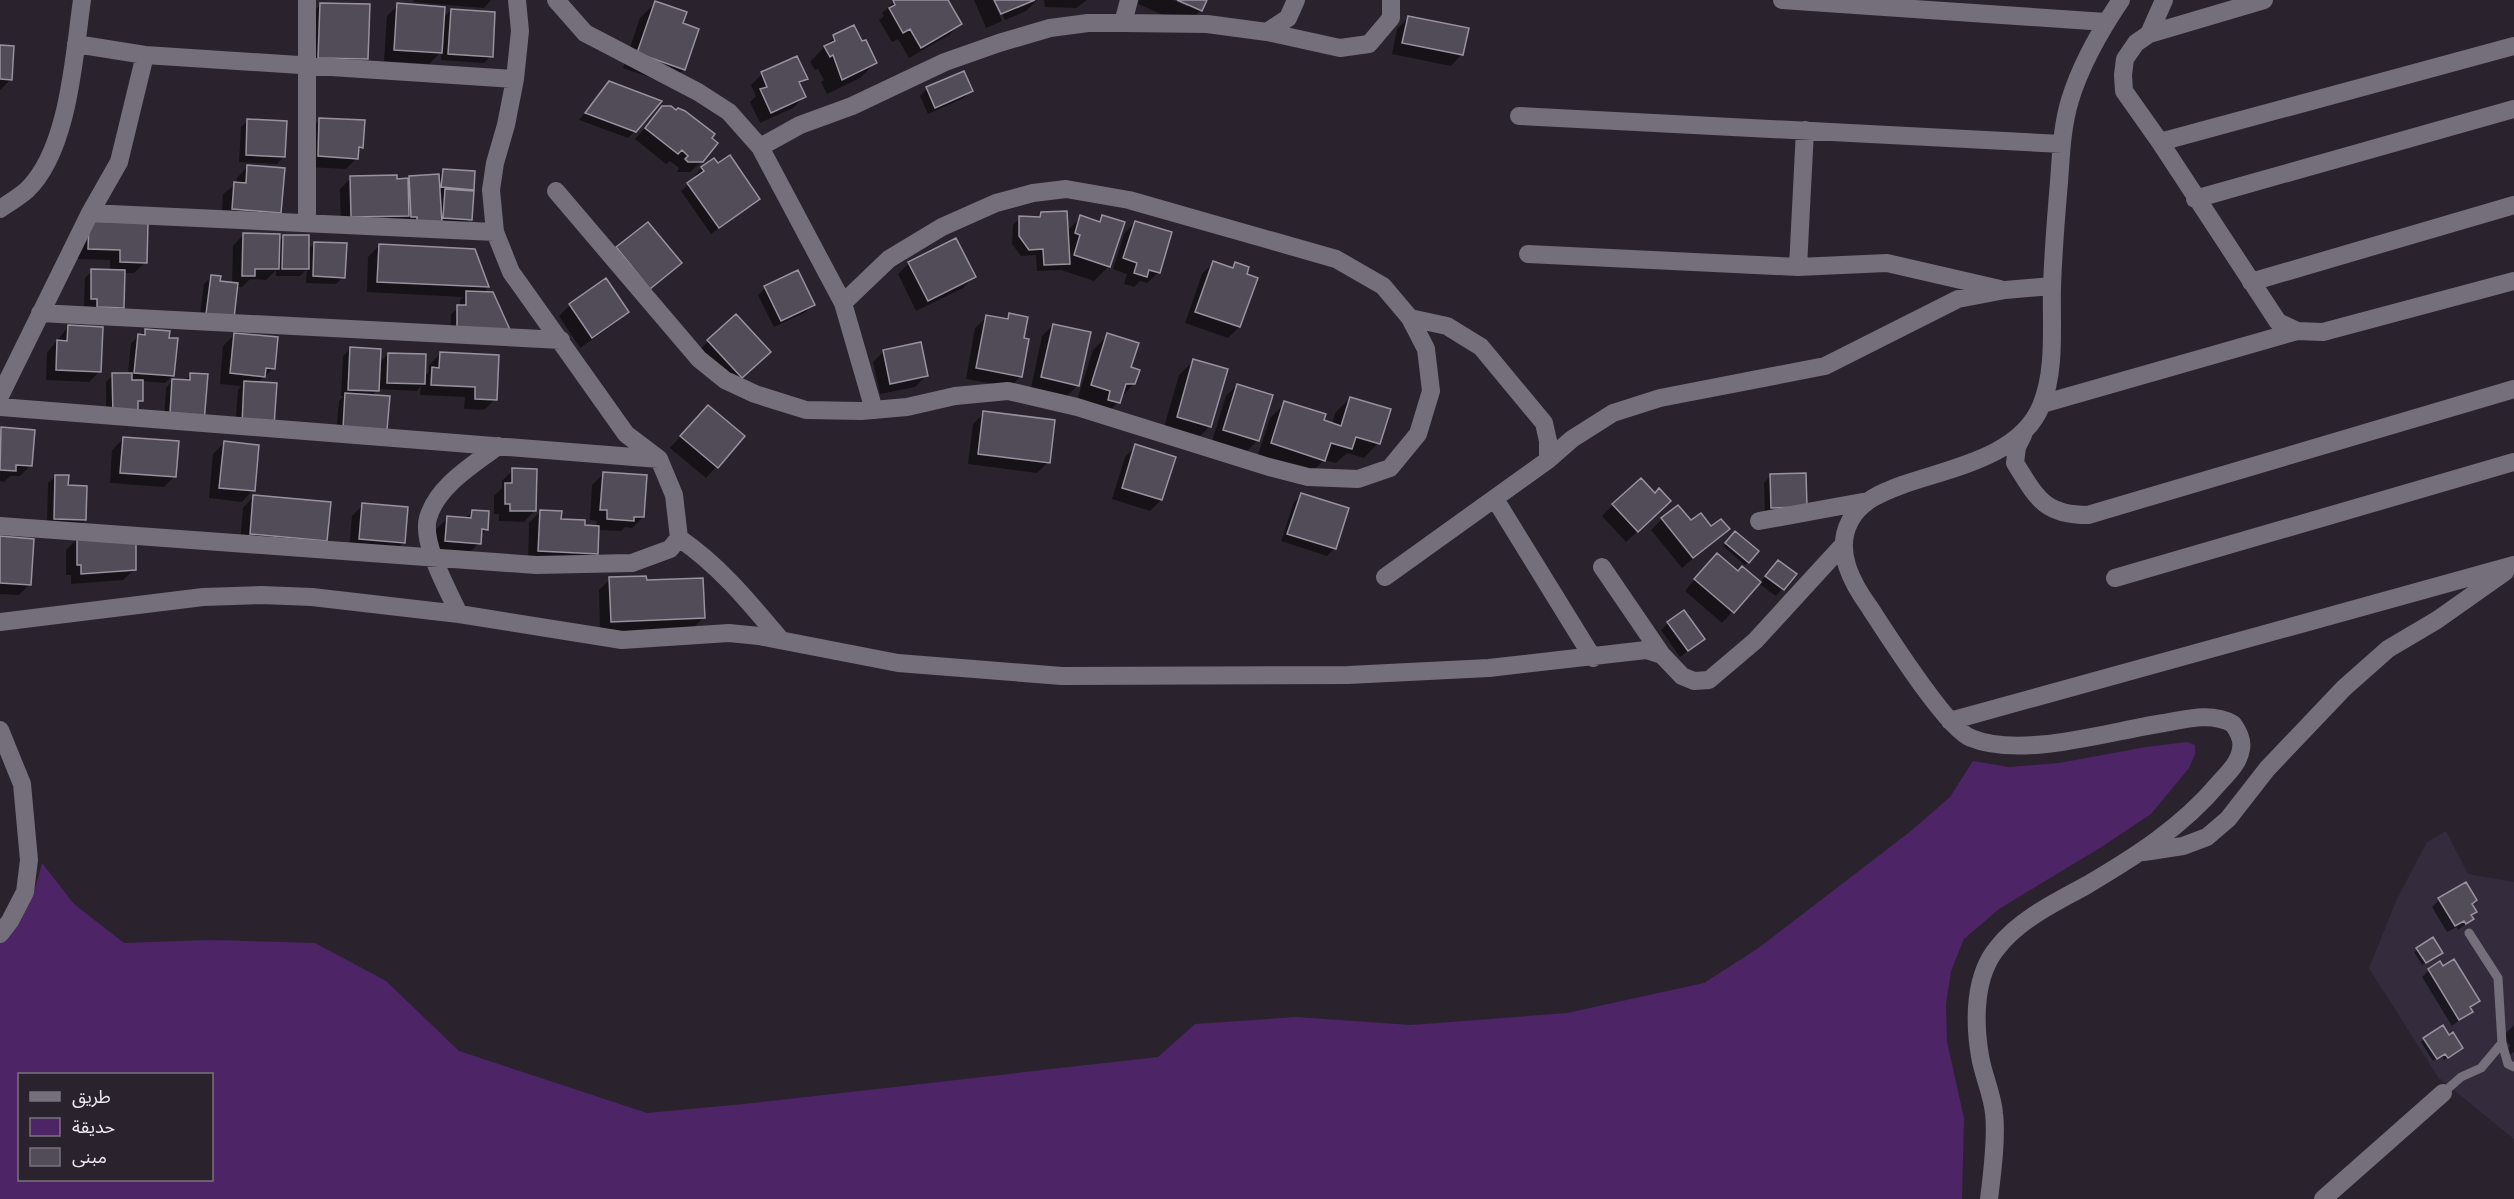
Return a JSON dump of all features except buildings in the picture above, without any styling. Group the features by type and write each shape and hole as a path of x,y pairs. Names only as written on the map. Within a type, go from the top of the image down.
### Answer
{"street":[{"path":"0,209 27,190 47,162 68,100 82,0"},
{"path":"307,0 307,223"},
{"path":"517,0 520,31 515,79 491,190 495,232 511,272 626,434 659,459 674,495 680,538 727,576 781,640"},
{"path":"556,0 585,33 698,92 729,112 760,147 843,303 874,410"},
{"path":"1124,23 1129,0"},
{"path":"1267,32 1288,18 1296,0"},
{"path":"760,147 800,125 852,106 945,62 1050,28 1088,23 1207,24 1267,32 1340,48 1369,44 1391,18 1391,0"},
{"path":"1782,0 2106,22"},
{"path":"2121,0 2106,22 2081,70 2069,102 2062,144 2052,286 2049,381 2042,404 2017,447 2014,463 2030,488 2053,510 2070,515 2088,515 2514,389"},
{"path":"2149,34 2164,0"},
{"path":"2265,0 2149,34 2136,43 2125,59 2124,92 2160,142 2195,199 2278,322 2297,331"},
{"path":"76,44 145,55 515,79"},
{"path":"2160,142 2514,46"},
{"path":"0,396 90,213 119,162 145,55"},
{"path":"2195,199 2514,109"},
{"path":"1519,116 2062,144"},
{"path":"1798,267 1805,130"},
{"path":"556,191 699,359 725,380 755,394 806,410 874,410 955,396 1008,391 1077,407 1279,470 1308,477 1358,479 1390,468 1418,434 1431,391 1426,349 1410,318 1383,286 1336,259 1130,200 1066,189 1033,193 996,203 942,227 889,259 843,303"},
{"path":"2251,282 2514,205"},
{"path":"90,213 495,232"},
{"path":"1528,254 1798,267 1887,263 2005,290"},
{"path":"2042,404 2297,331 2323,332 2514,281"},
{"path":"1385,577 1548,460 1572,439 1613,413 1660,398 1825,366 1958,299 2005,290 2052,286"},
{"path":"40,314 561,340"},
{"path":"1410,318 1447,326 1481,347 1544,423 1548,460"},
{"path":"0,407 659,459"},
{"path":"1602,567 1662,655 1682,676 1695,681 1709,680 1755,641 1843,545 1851,520 1868,501 1886,490 1989,455 2010,445 2025,432"},
{"path":"459,614 433,558 427,520 433,504 457,477 498,447"},
{"path":"2115,578 2514,462"},
{"path":"1495,499 1593,658"},
{"path":"1759,521 1868,501"},
{"path":"0,526 536,565 632,563 670,549 680,538"},
{"path":"1843,545 1846,565 1856,588 1950,721 1969,738 2003,746 2045,744 2196,718 2215,717 2233,724 2241,741 2241,749 2232,768 2183,822 2139,853 2041,911 2013,931 1997,947 1986,965 1978,994 1978,1022 1980,1056 1994,1114 1989,1199"},
{"path":"1950,721 2514,565"},
{"path":"2139,853 2183,846 2207,837 2228,819 2267,769 2344,688 2388,649 2437,620 2514,565"},
{"path":"0,622 202,597 261,595 312,597 459,614 622,640 729,633 781,640 898,663 1062,676 1348,675 1489,668 1593,658 1646,650 1662,655"},
{"path":"0,730 22,784 29,860 25,892 10,921 0,934"},
{"path":"2323,1199 2443,1093"}],"lane":[{"path":"2469,933 2499,978 2502,1043 2508,1064 2514,1067"},
{"path":"2443,1093 2461,1077 2481,1068 2502,1043"}],"shaded area":[{"path":"2446,831 2468,874 2514,882 2514,1139 2438,1077 2369,968 2397,899 2427,842"}],"green space":[{"path":"2187,742 2195,745 2195,754 2189,768 2151,814 1999,909 1964,939 1951,971 1946,1004 1947,1042 1964,1118 1962,1199 0,1199 0,933 17,918 33,894 42,863 74,904 124,943 210,940 315,943 386,981 459,1051 647,1113 1158,1057 1195,1024 1296,1017 1411,1025 1567,1013 1704,983 1757,949 1911,831 1950,797 1973,761 2009,767 2059,763 2146,747"}]}
